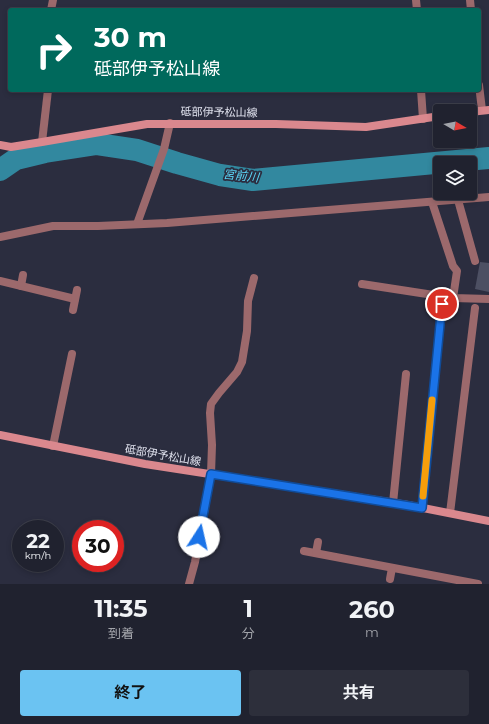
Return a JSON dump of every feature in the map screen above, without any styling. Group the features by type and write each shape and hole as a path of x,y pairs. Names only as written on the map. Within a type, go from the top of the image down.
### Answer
{"main road":[{"name":"砥部伊予松山線","path":"0,145 11,147 147,124 170,123 366,127 433,117"},
{"name":"砥部伊予松山線","path":"0,435 145,464 393,503 489,521"}],"street":[{"path":"42,142 48,92"},
{"path":"421,92 423,119"},
{"path":"481,92 485,110"},
{"path":"137,224 164,148 170,123"},
{"path":"477,198 489,197"},
{"path":"0,237 53,226 137,224 458,200 475,261"},
{"path":"432,202 453,266 457,271 453,302"},
{"path":"21,286 23,275"},
{"path":"189,584 195,562 211,474 211,404 218,393 237,372 242,362 247,331 248,301 254,278"},
{"path":"0,281 75,299"},
{"path":"362,284 453,302"},
{"path":"73,310 77,290"},
{"path":"429,302 442,304 489,299"},
{"path":"422,508 442,304"},
{"path":"450,513 475,308"},
{"path":"53,446 72,354"},
{"path":"393,503 406,374"},
{"path":"316,553 318,542"},
{"path":"304,551 478,584"},
{"path":"390,579 392,568"}],"building":[{"path":"480,262 489,263 489,292 475,289"}],"waterway":[{"name":"宮前川","path":"0,170 16,159 45,152 97,144 137,150 220,175 253,180 489,158"}],"slow traffic":[{"path":"423,496 432,400"}],"route":[{"path":"199,537 211,474 422,508 442,304"}]}
